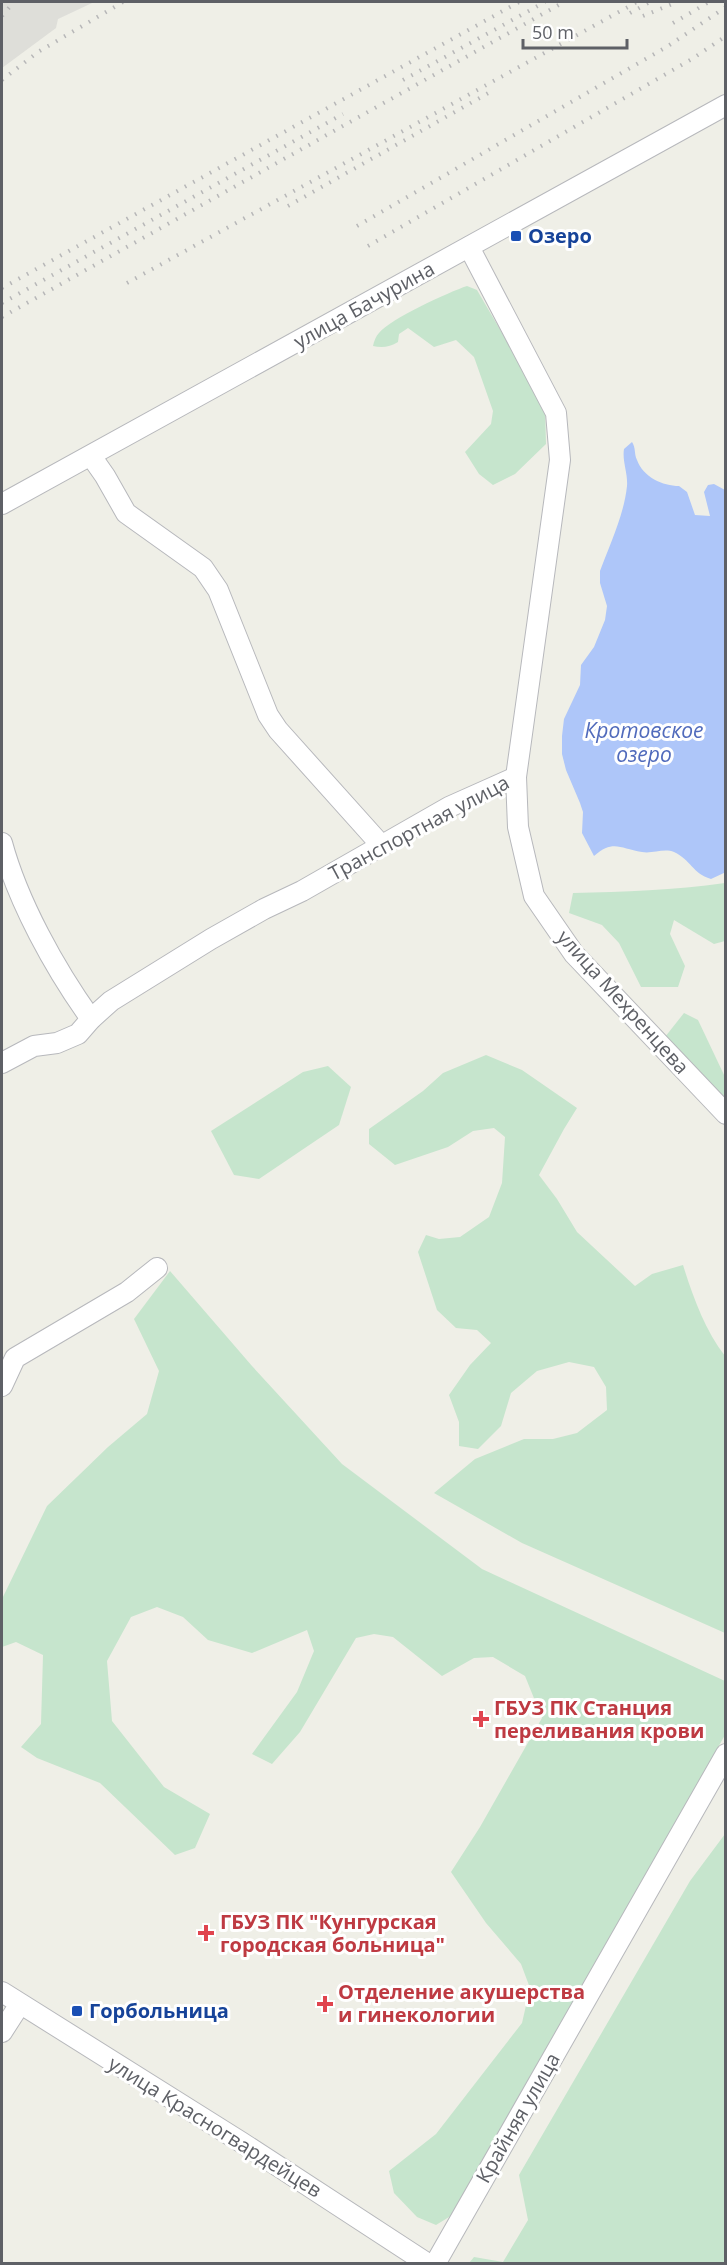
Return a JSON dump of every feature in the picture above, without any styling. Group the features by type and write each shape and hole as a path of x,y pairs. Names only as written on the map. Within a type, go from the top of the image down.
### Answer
{"street":[{"name":"улица Бачурина","path":"2,504 726,105"},
{"name":"Транспортная улица","path":"2,1063 34,1046 57,1043 78,1035 91,1019 111,1001 211,939 264,909 302,891 449,807 516,777 560,460 556,413 470,247"},
{"path":"91,456 126,513 203,568 218,590 268,715 278,730 382,846"},
{"name":"улица Мехренцева","path":"516,777 518,827 534,896 574,954 726,1114"},
{"path":"2,843 13,877 47,950 91,1019"},
{"path":"2,1386 15,1358 127,1292 156,1268"},
{"name":"Крайняя улица","path":"435,2264 726,1754"},
{"name":"улица Красногвардейцев","path":"2,1992 241,2142 428,2264"},
{"path":"2,2032 20,2004"}],"shaded area":[{"path":"2,2 92,3 58,19 56,28 2,68"}],"green space":[{"path":"467,286 477,290 545,407 546,444 515,474 493,485 479,474 465,452 491,424 493,411 474,357 456,340 434,347 408,328 399,334 398,342 395,344 386,347 373,346 378,334 385,327 434,300"},
{"path":"725,883 725,941 714,944 674,920 670,934 685,966 678,987 641,987 619,943 602,925 569,913 573,893 649,890"},
{"path":"684,1013 698,1020 725,1077 725,1106 665,1037"},
{"path":"486,1055 522,1070 577,1108 539,1175 577,1232 635,1286 652,1274 683,1265 700,1313 725,1356 725,1633 522,1543 434,1493 475,1459 524,1439 553,1439 577,1433 607,1410 606,1387 594,1367 569,1362 537,1371 511,1393 501,1426 478,1449 459,1446 459,1422 449,1395 470,1365 491,1343 477,1330 456,1328 437,1310 418,1252 426,1235 439,1239 460,1237 489,1217 502,1183 505,1137 494,1128 473,1131 448,1147 395,1165 369,1144 369,1129 423,1091 443,1073"},
{"path":"328,1066 351,1087 339,1125 259,1179 234,1175 211,1131 303,1072"},
{"path":"170,1271 252,1366 342,1464 482,1569 725,1681 725,1735 454,2214 436,2225 417,2217 394,2193 389,2171 436,2134 522,2023 530,1988 521,1964 486,1923 451,1872 480,1827 542,1718 525,1676 493,1657 474,1658 442,1676 393,1637 374,1634 356,1638 300,1732 272,1764 252,1754 297,1692 314,1651 307,1630 252,1653 208,1640 183,1617 157,1607 131,1617 107,1661 112,1721 164,1787 210,1814 195,1848 175,1855 100,1783 37,1758 21,1747 41,1724 43,1655 16,1642 2,1647 2,1599 47,1506 108,1447 147,1414 159,1371 134,1319"},
{"path":"725,1834 725,2263 469,2263 474,2257 503,2262 528,2220 519,2175 690,1881"}],"water":[{"name":"Кротовское озеро","path":"632,442 636,458 644,471 654,479 679,486 687,492 695,515 710,516 704,492 708,485 714,484 725,490 726,872 711,879 700,873 680,855 670,851 634,851 612,846 594,856 582,833 583,812 562,754 564,719 580,685 581,665 594,647 605,620 607,606 600,583 600,571 623,508 627,486 624,449"}],"railway":[{"path":"2,16 14,2"},
{"path":"2,80 38,52 123,2"},
{"path":"2,288 519,2"},
{"path":"403,80 545,2"},
{"path":"2,317 564,2"},
{"path":"127,283 637,2"},
{"path":"630,13 650,2"},
{"path":"643,16 677,2"},
{"path":"673,23 709,2"},
{"path":"357,226 668,46 726,7"},
{"path":"368,246 692,59 726,36"},
{"path":"288,206 492,91"},
{"path":"2,303 343,114"}],"place":[{"name":"Озеро","path":"516,236"},
{"name":"ГБУЗ ПК Станция переливания крови","path":"481,1719"},
{"name":"ГБУЗ ПК \"Кунгурская городская больница\"","path":"206,1933"},
{"name":"Отделение акушерства и гинекологии","path":"325,2004"},
{"name":"Горбольница","path":"77,2011"}]}
